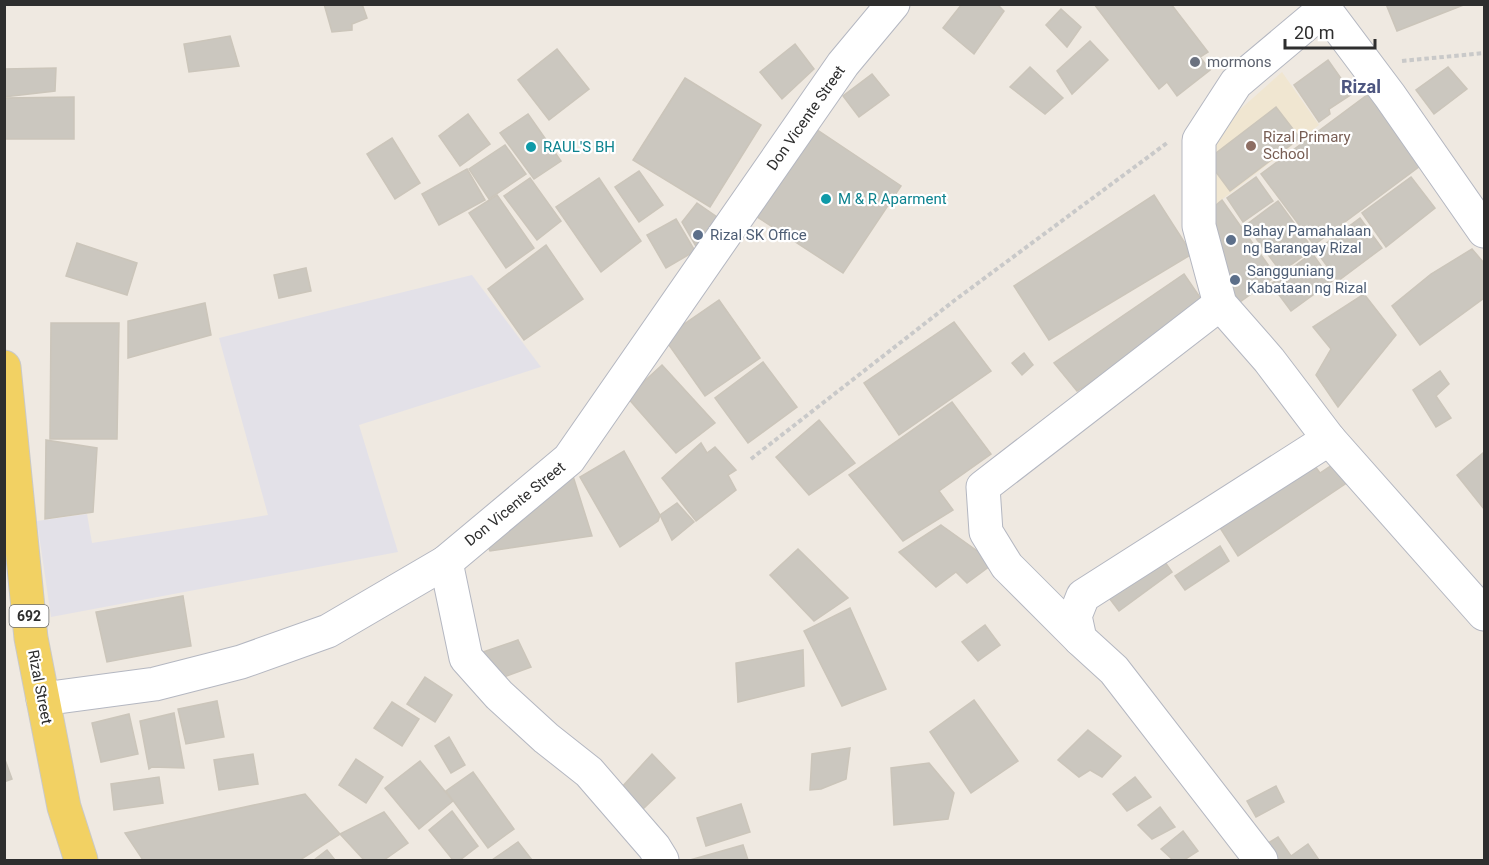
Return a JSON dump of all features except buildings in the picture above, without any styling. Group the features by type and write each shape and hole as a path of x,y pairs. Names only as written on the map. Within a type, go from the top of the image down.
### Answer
{"main road":[{"name":"Rizal Street","path":"6,382 31,638 63,807 81,861"}],"street":[{"name":"Don Vicente Street","path":"43,699 155,684 241,662 328,630 446,562 569,459 843,64 893,4"},
{"path":"1485,231 1390,96 1322,7 1236,83 1199,140 1199,226 1220,304 1269,360 1329,439 1485,614"},
{"path":"1220,304 984,487 986,532 1007,566 1114,670 1261,861"},
{"path":"1080,639 1075,616 1083,596 1329,439"},
{"path":"446,562 466,658 507,703 589,772 654,847 662,861"}],"path":[{"path":"1366,65 1485,53"},
{"path":"751,459 955,300 1173,139 1199,140"}],"shaded area":[{"name":"Rizal Primary School","path":"1282,72 1319,125 1207,211 1202,164 1218,129"},
{"path":"472,275 541,367 359,425 398,552 51,617 37,521 87,514 92,543 268,515 219,338"}],"place":[{"name":"mormons","path":"1195,62"},
{"name":"Rizal Primary School","path":"1251,146"},
{"name":"RAUL'S BH","path":"531,147"},
{"name":"M & R Aparment","path":"826,199"},
{"name":"Rizal SK Office","path":"698,235"},
{"name":"Bahay Pamahalaan ng Barangay Rizal","path":"1231,240"},
{"name":"Sangguniang Kabataan ng Rizal","path":"1235,280"}],"district":[{"name":"Rizal","path":"1361,87"}]}
